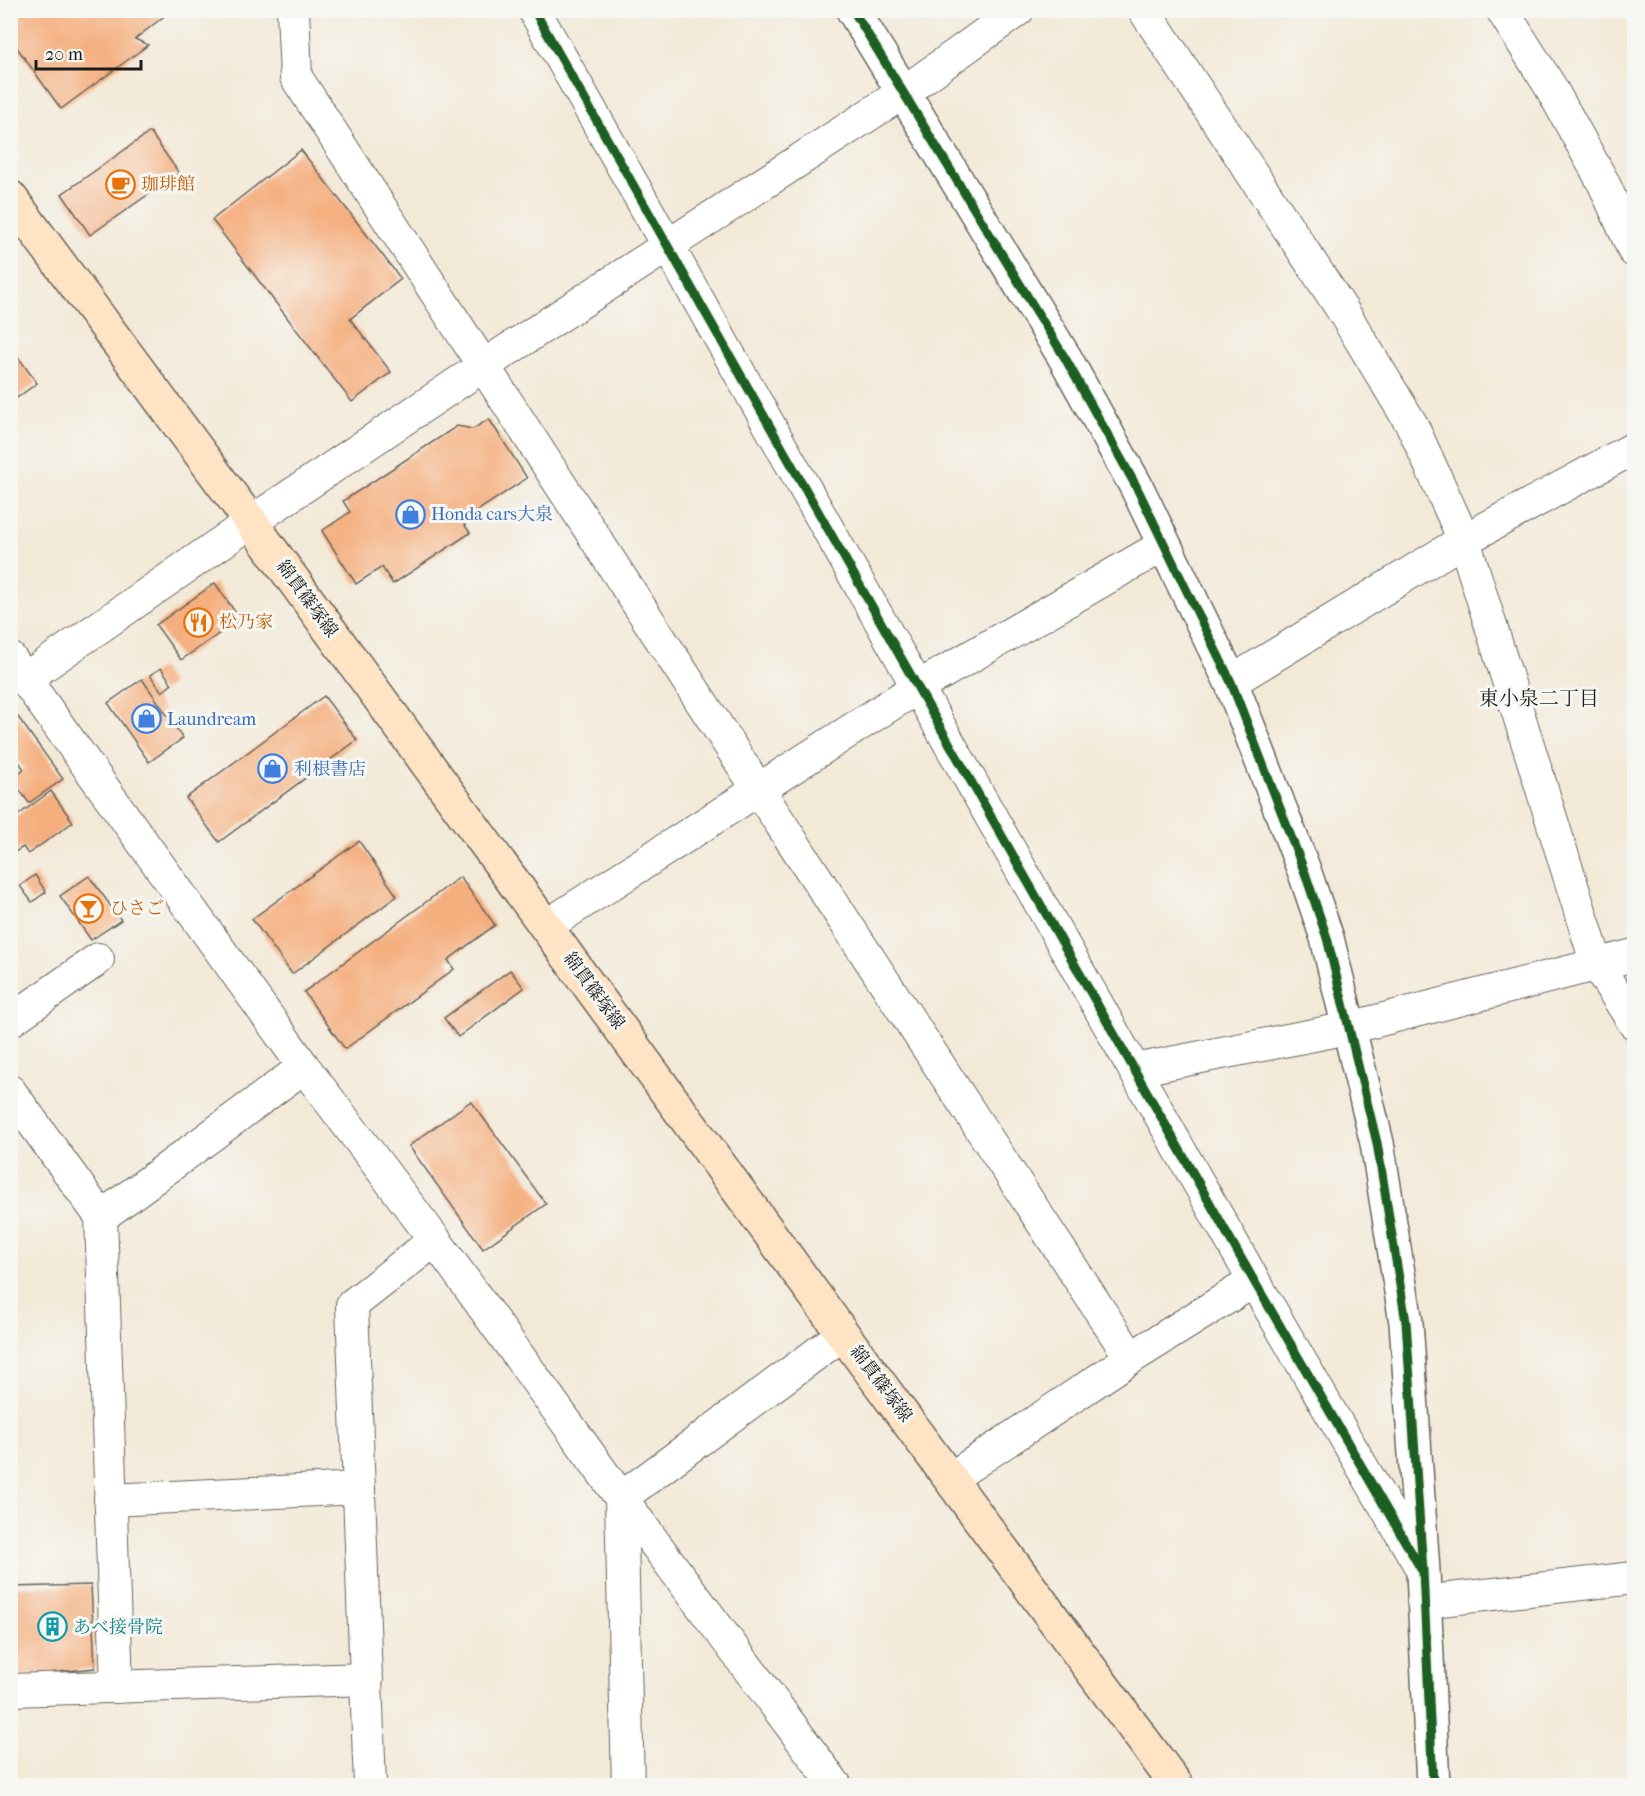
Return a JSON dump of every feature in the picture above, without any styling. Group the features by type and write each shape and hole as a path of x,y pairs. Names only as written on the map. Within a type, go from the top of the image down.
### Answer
{"main road":[{"name":"綿貫篠塚線","path":"10,197 251,522 843,1334 1178,1785"}],"street":[{"path":"293,10 296,77 1131,1359"},
{"path":"534,10 1254,1281 1423,1587"},
{"path":"853,10 1065,358 1136,486 1231,682 1328,938 1377,1143 1406,1322 1423,1587 1432,1785"},
{"path":"836,1785 621,1497 435,1240 304,1067 18,668 251,522 483,366 904,92 1018,10"},
{"path":"1144,10 1341,308 1406,416 1464,540 1597,965 1635,1023"},
{"path":"1502,10 1550,86 1603,182 1635,250"},
{"path":"1231,682 1464,540 1635,448"},
{"path":"546,926 918,687 1164,545"},
{"path":"1135,1070 1349,1028 1635,955"},
{"path":"10,1021 98,959"},
{"path":"101,1217 304,1067"},
{"path":"10,1091 101,1217 117,1688"},
{"path":"370,1785 352,1305 435,1240"},
{"path":"951,1478 1254,1281"},
{"path":"621,1497 843,1334"},
{"path":"110,1500 359,1488"},
{"path":"621,1497 628,1785"},
{"path":"1423,1587 1635,1578"},
{"path":"10,1690 367,1679"}],"building":[{"path":"10,10 172,10 135,39 148,45 61,109 10,38"},
{"name":"珈琲館","path":"150,132 179,173 90,235 62,194"},
{"path":"301,150 401,279 350,319 391,372 352,402 212,220"},
{"path":"10,346 37,383 10,403"},
{"path":"489,419 527,478 462,521 470,533 393,584 382,567 356,584 322,531 350,512 343,501 457,426 473,429"},
{"path":"215,583 240,619 181,660 156,625"},
{"path":"161,668 172,684 162,692 150,675"},
{"path":"142,679 183,738 149,762 108,703"},
{"path":"324,696 357,740 219,842 186,798"},
{"path":"18,717 63,779 29,803 11,778 24,769 10,750 10,722"},
{"path":"51,791 73,822 28,854 23,847 10,855 10,821"},
{"path":"359,841 397,896 292,974 252,919"},
{"path":"35,875 46,892 32,902 20,886"},
{"path":"89,876 121,920 91,940 60,896"},
{"path":"460,877 495,925 448,960 454,969 345,1049 304,992"},
{"path":"510,970 524,988 458,1037 444,1018"},
{"path":"471,1101 546,1204 483,1249 409,1146"},
{"name":"あべ接骨院","path":"91,1585 95,1668 10,1677 10,1587"}],"cycle path":[{"path":"534,10 1254,1281 1421,1569"},
{"path":"853,10 1065,358 1136,486 1231,682 1305,873 1327,938 1377,1143 1406,1322 1423,1571 1433,1786"}],"place":[{"name":"珈琲館","path":"120,184"},
{"name":"Honda cars大泉","path":"410,514"},
{"name":"松乃家","path":"198,622"},
{"name":"Laundream","path":"146,719"},
{"name":"利根書店","path":"273,769"},
{"name":"ひさご","path":"89,908"},
{"name":"あべ接骨院","path":"52,1627"}],"district":[{"name":"東小泉二丁目","path":"1539,698"}]}
